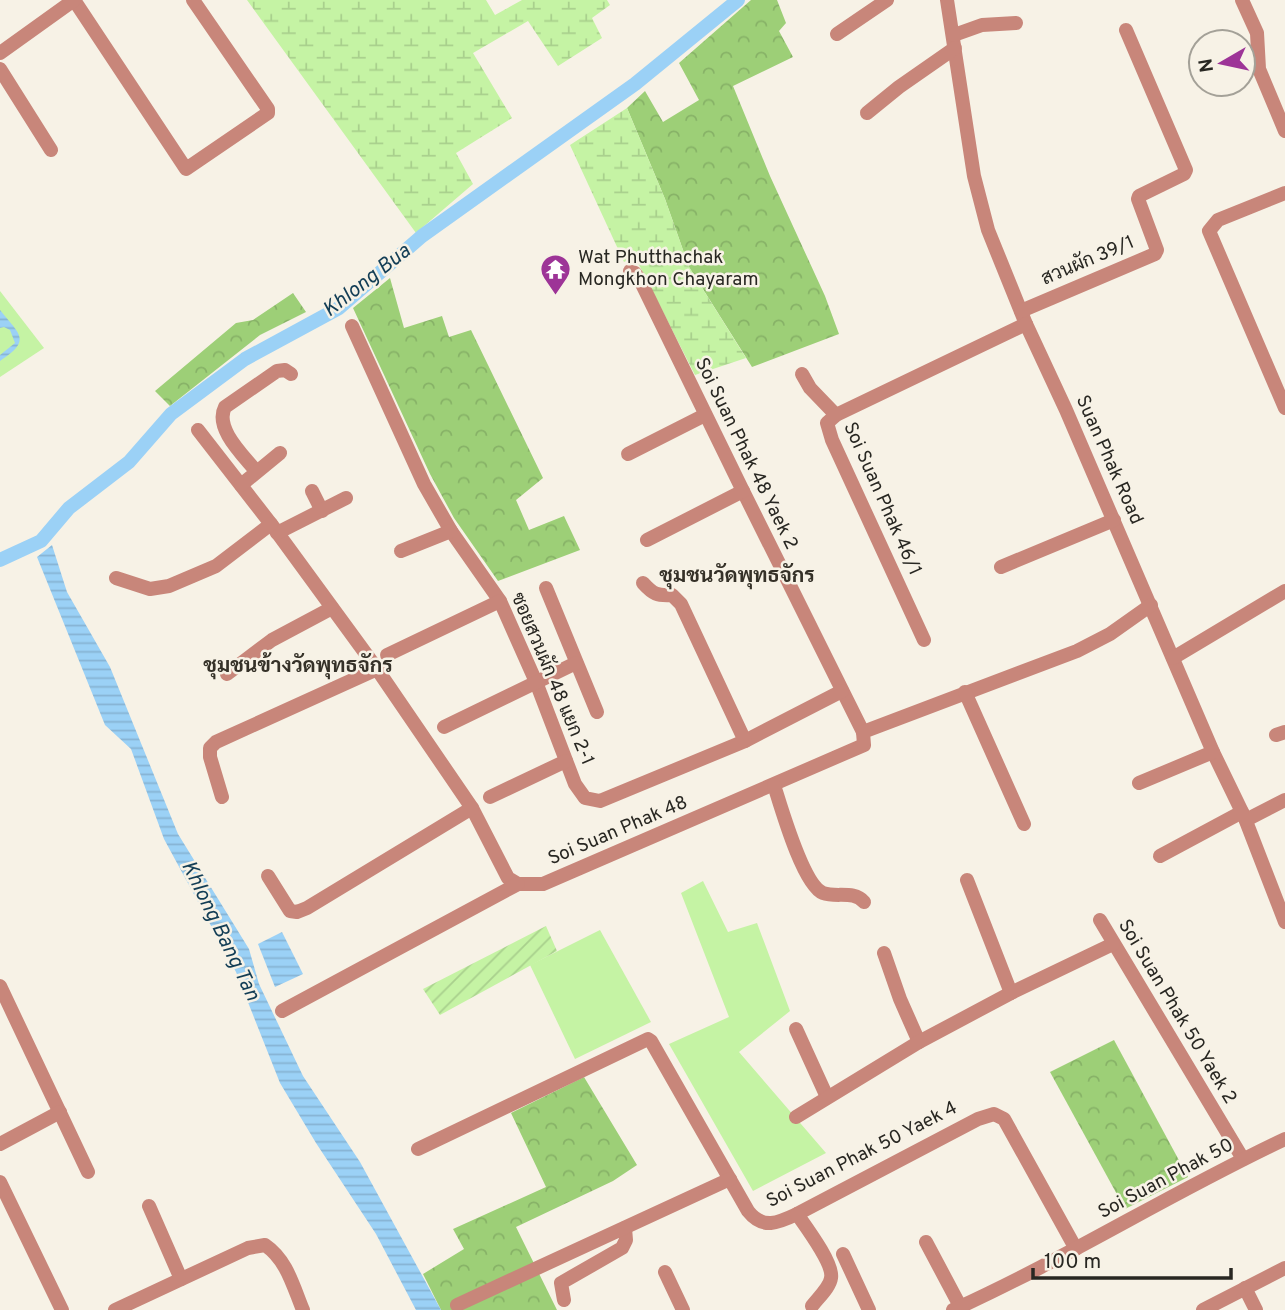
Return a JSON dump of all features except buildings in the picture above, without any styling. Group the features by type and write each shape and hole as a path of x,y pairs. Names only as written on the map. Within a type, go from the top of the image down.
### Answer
{"street":[{"path":"0,53 74,0 186,169 268,113 268,109 193,0"},
{"path":"837,34 887,0"},
{"name":"Suan Phak Road","path":"947,0 978,194 988,230 1023,318 1114,520 1213,752 1244,816 1285,922"},
{"path":"1242,0 1257,33 1259,69 1285,131"},
{"path":"867,113 954,42 982,25 1016,23"},
{"name":"สวนผัก 39/1","path":"1023,318 1155,254 1157,250 1138,200 1139,196 1184,174 1186,170 1126,30"},
{"path":"0,69 51,150"},
{"path":"1285,192 1218,220 1209,231 1285,408"},
{"name":"Soi Suan Phak 48 Yaek 2","path":"630,271 640,280 863,732"},
{"name":"Soi Suan Phak 46/1","path":"924,640 832,440 827,422 1023,318"},
{"name":"ซอยสวนผัก 48 แยก 2-1","path":"352,326 424,484 451,531 500,601 536,682 575,784 585,797 600,801 745,741 842,691"},
{"path":"256,471 222,423 222,413 225,407 277,371 285,370 291,374"},
{"path":"802,374 810,388 836,415"},
{"path":"628,454 705,415"},
{"path":"198,430 377,669 472,808 508,878 518,884"},
{"path":"241,485 280,453"},
{"path":"313,491 322,511"},
{"path":"647,540 743,491"},
{"path":"116,578 155,590 216,566 274,528 322,511 346,498"},
{"path":"1002,567 1114,520"},
{"path":"401,551 451,531"},
{"path":"643,583 651,593 660,596 672,595 681,604 745,741"},
{"path":"546,588 597,712"},
{"path":"1174,658 1285,591"},
{"path":"387,655 500,601"},
{"name":"Soi Suan Phak 48","path":"518,884 543,884 774,785 864,745 863,732 965,692 1046,665 1110,634 1151,605"},
{"path":"228,674 272,640 332,608"},
{"path":"444,727 576,663"},
{"path":"222,797 210,757 210,748 216,742 377,669"},
{"path":"965,692 1024,824"},
{"path":"1139,782 1213,752"},
{"path":"490,797 566,761"},
{"path":"774,785 804,869 816,889 834,895 854,895 864,902"},
{"path":"1160,856 1244,816 1285,800"},
{"path":"268,876 290,911 297,912 472,808"},
{"path":"967,880 1011,993"},
{"path":"282,1011 518,884"},
{"name":"Soi Suan Phak 50 Yaek 2","path":"1100,920 1243,1159"},
{"path":"796,1117 919,1042 1011,993 1113,944"},
{"path":"884,954 919,1042"},
{"path":"0,986 89,1171"},
{"path":"796,1028 827,1097"},
{"name":"Soi Suan Phak 50 Yaek 4","path":"418,1149 648,1039 748,1211 762,1223 780,1222 978,1119 994,1114 1004,1119 1076,1249"},
{"path":"0,1144 60,1112"},
{"name":"Soi Suan Phak 50","path":"956,1309 1285,1139"},
{"path":"457,1305 730,1179"},
{"path":"0,1182 62,1310"},
{"path":"149,1206 181,1279"},
{"path":"797,1214 827,1261 832,1275 831,1281 812,1306"},
{"path":"564,1300 561,1283 622,1248 626,1240 625,1228"},
{"path":"926,1242 956,1309"},
{"path":"116,1310 248,1248 265,1245 276,1253 287,1270 303,1310"},
{"path":"844,1254 869,1310"},
{"path":"1203,1310 1285,1268"},
{"path":"665,1272 683,1310"},
{"path":"1245,1288 1256,1310"}],"green space":[{"path":"247,0 486,0 495,15 522,0 607,0 610,5 592,18 602,38 558,66 528,21 473,53 512,118 456,153 473,184 416,233"},
{"path":"751,0 777,0 786,23 779,31 793,57 733,86 839,334 752,367 689,267 665,199 627,108 645,91 663,122 699,100 679,63"},
{"path":"627,108 665,199 689,267 746,358 695,375 635,257 624,262 570,145"},
{"path":"390,278 404,328 442,316 449,337 471,330 543,478 516,500 529,530 564,516 580,550 498,581 454,518 430,474 353,308"},
{"path":"0,291 44,348 0,377"},
{"path":"293,293 306,312 260,335 170,406 155,391 236,323 253,320"},
{"path":"703,881 728,932 757,923 790,1011 739,1052 826,1153 753,1191 669,1044 729,1017 681,893"},
{"path":"546,926 557,951 440,1015 423,989"},
{"path":"600,930 651,1022 575,1059 530,965"},
{"path":"1114,1040 1188,1177 1125,1209 1050,1072"},
{"path":"584,1077 637,1165 613,1181 516,1227 557,1310 441,1310 423,1274 464,1249 453,1229 546,1187 511,1113"}],"water":[{"path":"0,310 20,337 16,348 0,361 0,355 15,343 10,330 0,328"},
{"name":"Khlong Bang Tan","path":"52,545 67,592 110,667 178,834 249,949 259,984 303,1076 360,1162 441,1310 416,1310 376,1234 280,1083 236,972 164,839 131,749 105,725 37,557"},
{"path":"282,932 303,974 275,987 258,944"}],"waterway":[{"name":"Khlong Bua","path":"0,560 41,541 69,508 129,462 171,414 245,359 339,308 422,236 635,84 738,0"}],"place":[{"name":"Wat Phutthachak Mongkhon Chayaram","path":"555,296"}],"district":[{"name":"ชุมชนวัดพุทธจักร","path":"737,576"},
{"name":"ชุมชนข้างวัดพุทธจักร","path":"298,666"}]}
